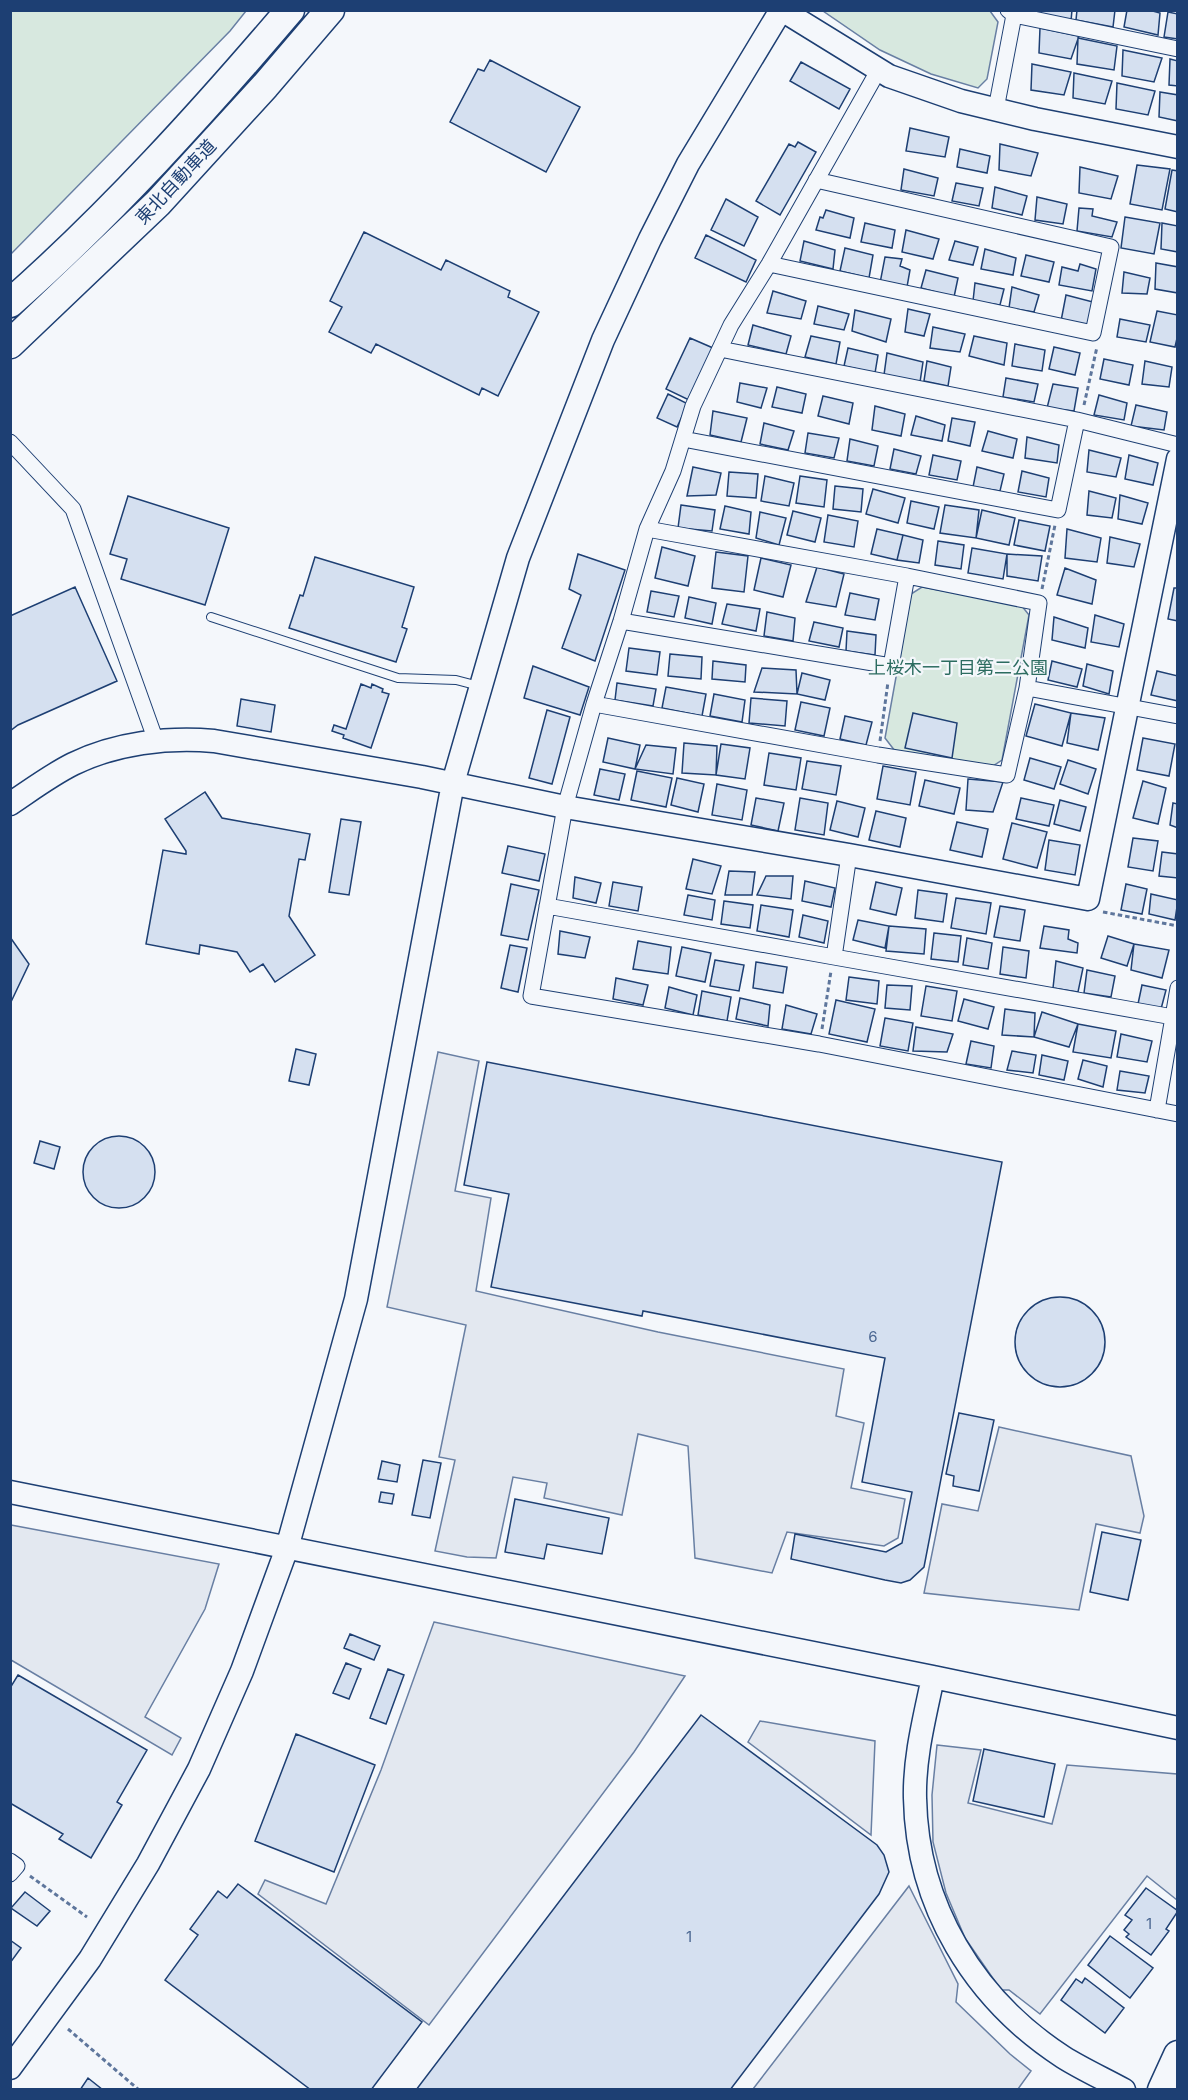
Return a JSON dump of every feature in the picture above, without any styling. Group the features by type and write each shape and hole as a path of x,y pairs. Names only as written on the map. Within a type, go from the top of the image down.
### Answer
{"highway":[{"name":"東北自動車道","path":"10,303 137,180 241,68 290,10"},
{"name":"東北自動車道","path":"10,344 158,202 330,10"},
{"path":"1162,2090 1178,2055"}],"street":[{"path":"10,2068 90,1959 148,1864 199,1769 242,1671 287,1548 356,1299 453,783 480,687 518,558 603,340 688,164 782,10 878,71 961,100 1035,119 1178,147"},
{"path":"996,109 1011,13 1178,49"},
{"path":"878,71 769,264 731,325 693,406 673,471 648,529 565,807 531,996 819,1044 1178,1114"},
{"path":"769,264 1093,333 1111,247 816,180"},
{"path":"720,349 1077,420 1178,445"},
{"path":"683,439 1058,510 1077,420"},
{"path":"12,444 73,509 156,741"},
{"path":"10,804 74,764 115,749 156,741 188,738 453,783 565,807 849,855 1088,899 1178,459"},
{"path":"594,704 879,755 1007,775 1027,688 1039,603 907,576 648,529"},
{"path":"621,621 891,666 907,576"},
{"path":"1027,688 1178,716"},
{"path":"834,957 849,855"},
{"path":"547,906 1173,1017"},
{"path":"1157,1110 1178,988"},
{"path":"10,1492 1178,1728"},
{"path":"933,1677 918,1751 915,1797 917,1843 927,1884 941,1919 957,1951 974,1976 1003,2010 1064,2057 1124,2090"}],"lane":[{"path":"211,617 398,678 456,680 480,687"}],"path":[{"path":"1077,420 1083,411 1097,345 1093,333"},
{"path":"1039,603 1058,510"},
{"path":"879,755 891,666"},
{"path":"1088,899 1094,910 1178,926"},
{"path":"819,1044 834,957"},
{"path":"13,1867 87,1917"},
{"path":"68,2029 139,2090"}],"green space":[{"path":"11,10 246,11 230,31 11,254"},
{"path":"823,11 990,11 998,22 987,79 978,88 931,74 880,50"},
{"name":"上桜木一丁目第二公園","path":"922,587 1021,605 1029,615 1002,760 990,768 895,751 885,738 911,594"}],"shaded area":[{"path":"438,1052 479,1061 455,1191 491,1198 476,1291 658,1332 844,1369 836,1416 864,1423 851,1488 905,1499 898,1538 884,1546 787,1532 772,1573 695,1558 688,1446 638,1434 622,1515 544,1498 547,1483 513,1477 496,1558 467,1557 435,1551 455,1460 439,1457 466,1325 387,1307"},
{"path":"999,1427 1131,1456 1144,1516 1140,1533 1096,1524 1079,1610 924,1593 942,1504 978,1511"},
{"path":"11,1525 219,1564 205,1609 145,1717 181,1738 172,1755 11,1660"},
{"path":"434,1622 685,1676 634,1752 429,2025 258,1894 265,1880 326,1904 381,1770"},
{"path":"760,1721 875,1741 871,1835 748,1742"},
{"path":"937,1745 981,1750 968,1803 1052,1824 1067,1765 1177,1774 1177,1900 1147,1876 1040,2014 1009,1990 1001,1990 965,1938 946,1893 933,1842 932,1795"},
{"path":"909,1886 958,1984 956,2002 1031,2071 1018,2089 753,2089"}],"building":[{"path":"1035,10 1072,10 1071,21 1035,14"},
{"path":"1077,10 1115,10 1113,27 1076,20"},
{"path":"1127,10 1149,10 1160,13 1158,35 1124,27"},
{"path":"1168,12 1178,14 1178,39 1164,37"},
{"path":"1040,28 1079,36 1071,59 1039,53"},
{"path":"1078,38 1117,46 1114,70 1077,64"},
{"path":"1123,50 1162,58 1154,82 1122,76"},
{"path":"1170,59 1178,61 1178,86 1169,85"},
{"path":"490,60 580,107 546,172 450,122 478,69 484,71"},
{"path":"801,62 850,89 839,109 790,81"},
{"path":"1032,64 1071,72 1064,95 1031,90"},
{"path":"1074,73 1112,81 1105,104 1073,98"},
{"path":"1117,83 1155,91 1148,115 1116,109"},
{"path":"1160,92 1178,95 1178,121 1159,117"},
{"path":"910,128 949,137 945,157 906,151"},
{"path":"798,142 816,152 780,215 756,201 789,144 795,147"},
{"path":"1000,144 1038,153 1031,176 999,170"},
{"path":"960,149 990,156 987,173 957,167"},
{"path":"1137,165 1170,169 1162,210 1130,204"},
{"path":"1080,167 1118,176 1111,199 1079,193"},
{"path":"904,169 938,178 934,196 901,190"},
{"path":"1172,170 1178,171 1178,212 1165,209"},
{"path":"956,183 983,188 979,206 952,201"},
{"path":"995,187 1027,196 1022,215 992,208"},
{"path":"1037,197 1067,204 1063,224 1035,220"},
{"path":"726,199 758,217 744,246 711,230"},
{"path":"1079,208 1093,209 1092,216 1117,222 1112,237 1077,231"},
{"path":"826,210 854,218 850,238 816,230 820,217 823,218"},
{"path":"1125,217 1160,223 1154,254 1121,248"},
{"path":"865,223 895,230 892,248 861,242"},
{"path":"1162,223 1178,226 1178,252 1161,249"},
{"path":"906,230 939,239 933,259 902,252"},
{"path":"364,232 441,270 446,260 510,291 508,297 539,312 498,396 482,388 479,395 376,344 371,353 329,332 342,307 330,301"},
{"path":"706,235 756,260 746,282 695,258"},
{"path":"804,241 835,250 833,269 800,261"},
{"path":"955,241 978,247 973,265 949,260"},
{"path":"845,248 873,255 869,278 840,271"},
{"path":"985,249 1016,258 1013,275 981,269"},
{"path":"1026,255 1054,262 1049,282 1021,276"},
{"path":"885,257 902,259 900,266 910,270 907,287 880,283"},
{"path":"1156,263 1178,267 1178,293 1155,289"},
{"path":"1080,264 1096,269 1092,291 1059,285 1062,267 1078,271"},
{"path":"926,270 958,278 954,297 921,288"},
{"path":"1124,272 1150,278 1147,294 1122,293"},
{"path":"975,283 1004,289 1000,305 973,301"},
{"path":"1012,287 1039,295 1034,312 1009,308"},
{"path":"773,291 806,301 801,319 767,313"},
{"path":"1066,295 1093,302 1088,326 1061,321"},
{"path":"818,306 849,314 844,330 814,324"},
{"path":"908,309 930,314 924,336 905,332"},
{"path":"855,310 891,319 886,342 852,331"},
{"path":"1157,311 1178,315 1175,347 1150,342"},
{"path":"1120,319 1150,325 1146,342 1117,337"},
{"path":"753,325 791,336 786,354 748,345"},
{"path":"933,327 965,334 960,352 930,348"},
{"path":"811,336 840,342 836,364 805,357"},
{"path":"974,336 1007,343 1004,365 969,356"},
{"path":"690,338 713,348 689,400 666,389"},
{"path":"1015,344 1045,350 1042,371 1012,366"},
{"path":"1054,347 1080,353 1075,375 1049,369"},
{"path":"848,348 878,355 875,373 844,366"},
{"path":"887,353 923,362 920,382 884,375"},
{"path":"1104,359 1133,365 1129,385 1100,379"},
{"path":"927,361 951,367 948,386 924,381"},
{"path":"1145,361 1172,367 1169,387 1142,384"},
{"path":"1006,378 1038,384 1034,402 1003,397"},
{"path":"740,383 767,388 761,408 737,402"},
{"path":"1053,384 1078,388 1074,411 1047,408"},
{"path":"777,387 806,394 802,413 772,407"},
{"path":"668,394 688,404 677,427 657,418"},
{"path":"1099,395 1127,403 1124,420 1094,415"},
{"path":"823,396 853,403 849,424 818,416"},
{"path":"1136,405 1167,412 1164,430 1131,426"},
{"path":"875,406 905,414 901,436 872,430"},
{"path":"713,411 747,418 741,442 710,435"},
{"path":"916,416 945,425 942,441 911,435"},
{"path":"952,418 975,422 970,446 948,441"},
{"path":"764,423 794,431 788,450 760,444"},
{"path":"988,431 1017,439 1013,458 982,451"},
{"path":"808,433 839,438 834,458 805,453"},
{"path":"1027,437 1059,445 1057,463 1025,458"},
{"path":"850,439 878,446 874,466 847,461"},
{"path":"894,449 921,456 916,474 890,469"},
{"path":"1089,450 1121,458 1116,477 1087,472"},
{"path":"933,455 961,461 957,480 929,475"},
{"path":"1129,455 1158,463 1153,485 1125,479"},
{"path":"693,467 721,473 716,495 687,496"},
{"path":"977,467 1004,474 1000,491 973,487"},
{"path":"1022,471 1049,478 1046,497 1018,492"},
{"path":"729,472 758,474 756,498 727,496"},
{"path":"765,476 794,483 789,506 761,501"},
{"path":"800,476 827,480 824,507 796,503"},
{"path":"835,486 863,489 861,512 833,509"},
{"path":"873,489 905,498 898,523 866,514"},
{"path":"1089,491 1116,498 1112,518 1087,515"},
{"path":"1120,495 1148,503 1142,524 1118,519"},
{"path":"128,496 229,528 205,605 121,579 127,559 110,554"},
{"path":"911,501 939,507 934,529 907,523"},
{"path":"681,505 715,510 712,531 678,528"},
{"path":"945,505 979,510 976,538 940,533"},
{"path":"725,506 751,512 749,534 720,529"},
{"path":"982,510 1015,518 1009,545 976,538"},
{"path":"793,511 821,518 815,542 787,535"},
{"path":"760,512 786,518 779,545 756,538"},
{"path":"828,515 858,521 854,547 824,542"},
{"path":"1019,520 1050,526 1045,551 1014,545"},
{"path":"877,529 903,535 897,560 871,554"},
{"path":"1067,529 1101,538 1097,562 1065,558"},
{"path":"903,535 923,540 919,563 897,560"},
{"path":"1110,537 1140,544 1134,567 1107,563"},
{"path":"938,541 964,545 961,569 935,565"},
{"path":"662,547 695,556 688,586 655,578"},
{"path":"972,548 1007,554 1003,579 968,573"},
{"path":"716,552 748,556 744,592 712,588"},
{"path":"578,554 625,570 595,661 562,648 581,595 569,589"},
{"path":"1007,554 1042,556 1038,581 1007,576"},
{"path":"315,557 414,587 402,627 407,629 396,662 289,628 300,595 303,596"},
{"path":"761,558 791,565 783,597 754,590"},
{"path":"817,567 844,574 836,607 806,602"},
{"path":"1065,568 1096,580 1092,604 1057,595"},
{"path":"75,587 117,681 18,725 10,731 10,616"},
{"path":"1174,588 1178,588 1178,621 1168,619"},
{"path":"651,591 679,596 674,617 647,612"},
{"path":"850,593 879,599 875,620 845,615"},
{"path":"689,597 716,603 712,624 685,618"},
{"path":"727,604 760,609 756,631 722,624"},
{"path":"767,612 795,618 793,641 764,636"},
{"path":"1095,615 1124,624 1119,647 1091,642"},
{"path":"1054,617 1088,628 1085,648 1052,640"},
{"path":"814,622 843,628 839,647 809,641"},
{"path":"847,631 876,635 875,655 846,651"},
{"path":"629,648 660,652 657,675 626,671"},
{"path":"670,654 702,657 701,679 668,676"},
{"path":"713,661 746,665 745,682 712,679"},
{"path":"1052,661 1082,669 1077,687 1048,680"},
{"path":"1087,664 1113,671 1109,694 1083,686"},
{"path":"533,666 589,687 580,715 524,698"},
{"path":"762,668 796,670 797,694 754,692"},
{"path":"1157,671 1178,676 1178,701 1151,695"},
{"path":"802,673 830,680 825,700 797,694"},
{"path":"617,683 656,689 653,706 615,700"},
{"path":"361,684 371,688 372,684 383,689 382,692 389,694 371,748 343,738 344,735 332,731 334,725 346,729"},
{"path":"666,687 706,694 702,716 662,708"},
{"path":"714,694 745,700 742,722 710,716"},
{"path":"751,698 787,701 785,726 749,723"},
{"path":"241,699 275,705 271,732 237,726"},
{"path":"801,702 830,708 824,736 795,730"},
{"path":"1035,704 1071,713 1062,746 1026,736"},
{"path":"547,710 570,717 552,784 529,778"},
{"path":"913,713 957,723 952,758 905,748"},
{"path":"1071,713 1105,718 1098,750 1067,743"},
{"path":"845,716 872,722 866,745 840,739"},
{"path":"608,738 640,745 635,769 603,762"},
{"path":"1143,738 1175,744 1169,776 1137,770"},
{"path":"684,743 717,746 716,775 682,773"},
{"path":"721,744 750,748 745,779 716,775"},
{"path":"646,745 676,748 673,774 635,769"},
{"path":"769,753 801,758 796,790 764,785"},
{"path":"1030,758 1061,767 1054,789 1024,780"},
{"path":"1068,760 1096,769 1088,794 1060,784"},
{"path":"807,761 841,766 836,795 802,789"},
{"path":"883,766 916,772 910,805 877,799"},
{"path":"600,769 625,774 619,800 594,795"},
{"path":"637,771 672,778 666,807 631,800"},
{"path":"677,778 704,784 698,812 671,805"},
{"path":"968,779 1003,782 993,812 966,810"},
{"path":"925,780 960,788 954,814 919,806"},
{"path":"1143,781 1166,788 1158,824 1133,818"},
{"path":"717,784 747,790 742,820 712,815"},
{"path":"205,792 222,818 310,834 305,860 299,859 289,916 315,955 275,982 263,964 250,972 237,952 200,945 199,954 146,944 163,850 186,854 165,819"},
{"path":"756,798 784,803 778,831 751,825"},
{"path":"800,798 828,803 824,835 795,830"},
{"path":"1021,798 1054,805 1049,826 1016,819"},
{"path":"1060,800 1086,807 1080,831 1054,824"},
{"path":"837,801 865,808 858,837 830,830"},
{"path":"1173,803 1178,804 1178,828 1170,825"},
{"path":"876,811 906,818 900,847 869,840"},
{"path":"341,819 361,822 349,895 329,892"},
{"path":"957,822 988,829 982,857 950,850"},
{"path":"1012,823 1047,832 1037,868 1003,859"},
{"path":"1133,838 1158,841 1153,871 1128,867"},
{"path":"1049,840 1080,845 1075,875 1045,870"},
{"path":"508,846 545,854 539,881 502,873"},
{"path":"1162,852 1178,854 1178,878 1159,876"},
{"path":"693,859 721,866 712,894 686,889"},
{"path":"729,871 755,872 752,895 725,895"},
{"path":"766,876 793,876 791,899 757,895"},
{"path":"575,877 601,883 596,903 573,898"},
{"path":"805,881 835,888 831,907 802,901"},
{"path":"613,882 642,887 638,911 609,906"},
{"path":"876,882 902,888 896,915 870,909"},
{"path":"511,884 539,890 528,940 501,935"},
{"path":"1126,884 1147,889 1142,914 1121,910"},
{"path":"918,890 947,894 943,922 915,918"},
{"path":"1151,894 1178,900 1175,920 1149,914"},
{"path":"688,895 715,900 712,920 684,915"},
{"path":"956,898 991,903 986,934 951,928"},
{"path":"724,901 753,905 750,928 721,924"},
{"path":"761,905 793,910 789,937 757,931"},
{"path":"1000,906 1025,910 1020,941 994,937"},
{"path":"803,915 828,921 824,943 799,937"},
{"path":"858,920 889,926 885,948 853,940"},
{"path":"889,926 926,929 924,954 886,951"},
{"path":"1044,926 1069,930 1068,939 1078,943 1077,953 1040,948"},
{"path":"560,931 590,937 585,958 558,954"},
{"path":"934,933 961,936 958,962 931,959"},
{"path":"1108,936 1134,944 1127,966 1101,958"},
{"path":"10,937 29,964 10,1004"},
{"path":"967,938 992,943 988,969 963,965"},
{"path":"638,941 671,947 668,974 633,969"},
{"path":"1134,944 1169,950 1162,978 1131,970"},
{"path":"510,945 527,948 518,992 501,988"},
{"path":"682,947 711,953 705,982 676,976"},
{"path":"1003,947 1029,951 1026,978 1000,974"},
{"path":"715,960 744,965 739,991 710,986"},
{"path":"1056,961 1083,968 1078,992 1053,988"},
{"path":"756,962 787,967 783,993 753,988"},
{"path":"1087,970 1115,976 1111,997 1084,993"},
{"path":"849,977 879,981 877,1004 846,1000"},
{"path":"616,978 648,985 643,1005 613,999"},
{"path":"887,985 912,986 910,1010 885,1008"},
{"path":"1142,985 1166,990 1161,1009 1138,1004"},
{"path":"926,986 957,991 952,1021 921,1016"},
{"path":"669,987 697,995 693,1015 665,1008"},
{"path":"702,991 731,997 727,1021 698,1015"},
{"path":"740,998 770,1005 768,1026 736,1019"},
{"path":"964,999 994,1007 988,1029 958,1021"},
{"path":"836,1000 875,1009 867,1042 829,1034"},
{"path":"786,1005 817,1014 811,1034 782,1029"},
{"path":"1005,1009 1035,1013 1034,1037 1002,1035"},
{"path":"1042,1012 1078,1024 1069,1047 1034,1037"},
{"path":"885,1018 913,1023 908,1051 880,1046"},
{"path":"1078,1024 1116,1031 1111,1058 1073,1052"},
{"path":"916,1027 953,1034 947,1052 913,1051"},
{"path":"1121,1034 1152,1041 1147,1062 1117,1057"},
{"path":"971,1041 994,1046 991,1068 966,1064"},
{"path":"296,1049 316,1054 309,1085 289,1081"},
{"path":"1012,1051 1036,1055 1033,1073 1007,1070"},
{"path":"1042,1055 1068,1061 1064,1080 1039,1075"},
{"path":"1083,1060 1107,1066 1103,1087 1078,1079"},
{"path":"487,1062 1002,1162 924,1567 910,1580 901,1583 791,1559 795,1534 886,1552 902,1543 912,1492 862,1482 885,1358 643,1311 642,1316 491,1287 509,1194 464,1185"},
{"path":"1120,1071 1149,1076 1145,1093 1117,1090"},
{"path":"119,1136 133,1139 145,1146 152,1158 155,1172 152,1186 145,1198 133,1205 119,1208 105,1205 93,1198 86,1186 83,1172 86,1158 93,1146 105,1139"},
{"path":"40,1141 60,1147 54,1169 34,1163"},
{"path":"1060,1297 1077,1301 1092,1310 1101,1325 1105,1342 1101,1359 1092,1374 1077,1383 1060,1387 1043,1383 1028,1374 1019,1359 1015,1342 1019,1325 1028,1310 1043,1301"},
{"path":"959,1413 994,1420 979,1491 953,1486 954,1476 946,1474"},
{"path":"423,1460 441,1463 430,1518 412,1515"},
{"path":"382,1461 400,1465 397,1482 378,1479"},
{"path":"381,1492 394,1494 392,1504 379,1502"},
{"path":"515,1499 609,1518 602,1554 547,1544 544,1559 505,1552"},
{"path":"1102,1532 1141,1540 1128,1600 1090,1592"},
{"path":"350,1634 380,1646 374,1660 344,1648"},
{"path":"346,1663 361,1669 349,1699 333,1693"},
{"path":"388,1669 404,1675 386,1724 370,1718"},
{"path":"18,1675 147,1750 117,1802 122,1805 91,1858 59,1839 63,1834 10,1803 10,1688"},
{"path":"701,1715 877,1845 884,1855 889,1872 879,1894 730,2090 416,2090"},
{"path":"296,1734 375,1765 334,1872 255,1841"},
{"path":"984,1749 1055,1764 1044,1817 973,1801"},
{"path":"238,1884 422,2022 371,2090 311,2090 165,1980 198,1935 190,1929 218,1891 227,1898"},
{"path":"1146,1888 1178,1911 1166,1929 1169,1931 1151,1955 1126,1937 1129,1934 1124,1930 1132,1920 1125,1915"},
{"path":"25,1892 50,1911 37,1926 11,1908"},
{"path":"1110,1936 1153,1968 1130,1998 1088,1965"},
{"path":"10,1940 21,1948 10,1963"},
{"path":"1085,1978 1124,2008 1105,2033 1061,2000 1076,1979 1082,1983"},
{"path":"88,2078 103,2090 80,2090"}]}
